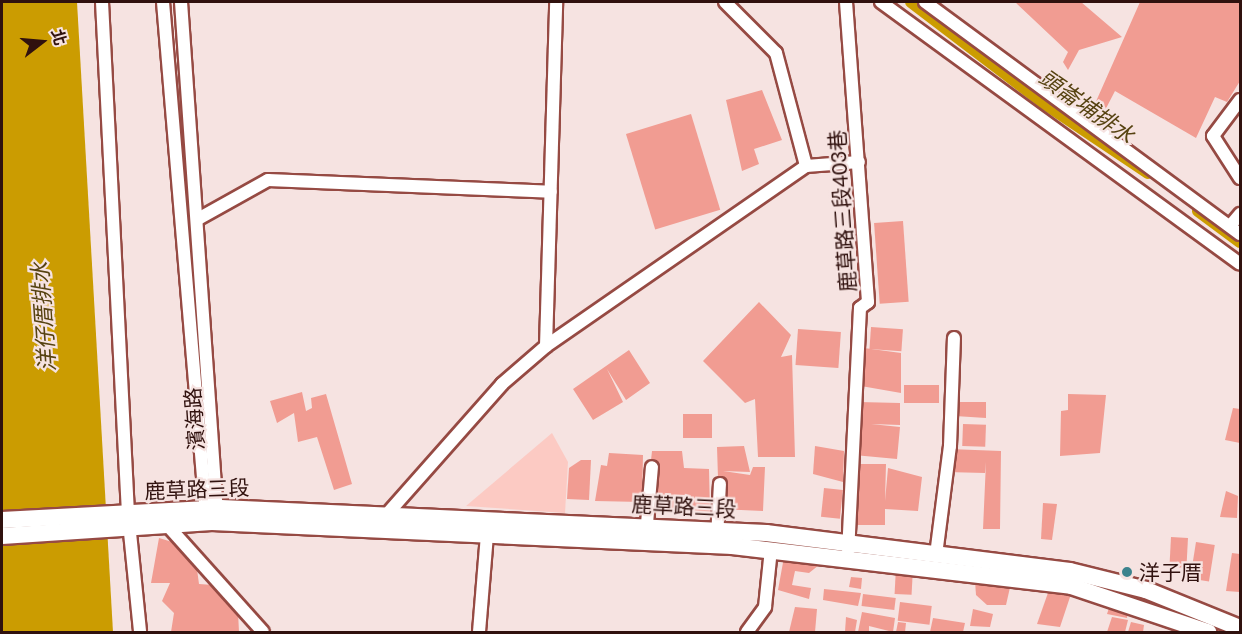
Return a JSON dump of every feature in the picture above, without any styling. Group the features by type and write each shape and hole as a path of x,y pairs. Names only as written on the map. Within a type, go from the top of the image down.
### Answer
{"main road":[{"name":"鹿草路三段","path":"122,520 202,508 216,515 487,535 646,534"},
{"name":"鹿草路三段","path":"122,520 168,526 216,515 388,513 717,538 848,551 1024,578 1112,588"},
{"path":"2,520 122,520"},
{"path":"2,536 122,520"},
{"name":"鹿草路三段","path":"717,538 771,549 936,555 1112,588 1240,628"},
{"name":"鹿草路三段","path":"1145,598 1208,633"}],"street":[{"path":"102,2 122,520 140,633"},
{"name":"濱海路","path":"163,2 202,508"},
{"name":"濱海路","path":"181,2 198,219 216,515"},
{"path":"546,346 556,2"},
{"path":"725,2 776,53 806,166"},
{"name":"鹿草路三段403巷","path":"846,2 868,302 860,308 848,551"},
{"path":"881,2 1240,264"},
{"path":"925,2 1240,234"},
{"path":"1240,100 1213,136 1240,178"},
{"path":"388,513 502,384 546,346 806,166 859,162"},
{"path":"198,219 268,180 551,192"},
{"path":"1230,226 1240,213"},
{"path":"936,555 950,446 954,339"},
{"path":"646,534 652,467"},
{"path":"717,538 720,484"},
{"path":"168,526 259,630"},
{"path":"479,633 487,535"},
{"path":"747,633 765,607 771,549"}],"shaded area":[{"path":"552,433 568,462 565,513 466,506"}],"water":[{"name":"洋仔厝排水","path":"2,2 77,2 113,632 2,632"}],"building":[{"path":"1015,2 1081,2 1122,37 1079,50 1068,70 1063,62 1068,52"},
{"path":"1140,2 1240,2 1240,81 1227,102 1215,97 1196,138 1115,91 1100,120 1090,115"},
{"path":"762,90 782,140 754,149 759,164 742,171 726,100"},
{"path":"691,114 720,210 655,230 626,134"},
{"path":"903,221 909,302 880,304 874,223"},
{"path":"759,302 791,335 781,357 792,355 795,457 758,457 755,399 745,403 703,361"},
{"path":"871,327 903,329 901,351 869,349"},
{"path":"798,329 841,332 838,368 795,365"},
{"path":"864,348 901,353 901,393 861,386"},
{"path":"629,350 650,383 626,400 607,369 623,402 593,420 573,389"},
{"path":"904,385 939,385 939,403 904,403"},
{"path":"302,392 306,411 312,408 311,398 326,394 352,484 334,490 317,437 298,442 294,413 277,423 270,401"},
{"path":"1068,394 1106,395 1100,453 1060,456 1061,411 1068,410"},
{"path":"859,402 900,403 900,425 871,424 900,427 897,459 854,455"},
{"path":"958,402 986,402 986,418 955,416"},
{"path":"1233,408 1240,409 1240,443 1225,440"},
{"path":"683,414 712,414 712,438 683,438"},
{"path":"963,424 986,425 985,447 962,446"},
{"path":"744,446 750,472 723,471 750,475 753,467 765,467 763,511 719,509 717,447"},
{"path":"815,446 844,451 843,482 813,474"},
{"path":"949,449 1001,451 1000,529 983,529 986,462 985,473 946,472"},
{"path":"652,451 682,451 684,468 709,469 710,512 646,506"},
{"path":"609,453 643,455 642,502 595,501 601,465 607,466"},
{"path":"581,460 591,460 589,500 567,499 569,468"},
{"path":"853,464 886,464 885,501 888,468 922,477 918,511 885,509 885,525 853,525"},
{"path":"824,488 843,490 840,519 821,517"},
{"path":"1226,491 1238,496 1237,518 1220,517"},
{"path":"1043,503 1057,504 1052,540 1041,539"},
{"path":"1171,537 1188,538 1186,568 1169,567"},
{"path":"159,538 179,544 179,551 185,549 196,562 199,584 213,585 238,612 239,632 171,632 174,613 162,601 170,583 151,583"},
{"path":"1196,542 1215,545 1209,582 1190,579"},
{"path":"1232,553 1240,554 1240,592 1226,591"},
{"path":"784,557 819,565 809,573 795,571 792,585 811,588 809,599 778,590"},
{"path":"896,567 913,568 912,595 895,594"},
{"path":"851,577 862,578 861,589 849,587"},
{"path":"975,581 1011,583 1006,605 987,605 976,595"},
{"path":"824,589 861,593 858,606 823,600"},
{"path":"1049,590 1071,594 1060,627 1037,624"},
{"path":"863,594 896,598 894,610 862,606"},
{"path":"900,602 932,606 929,625 898,621"},
{"path":"1110,605 1128,610 1127,618 1107,614"},
{"path":"795,607 817,609 815,632 789,632"},
{"path":"973,609 993,614 990,627 970,626"},
{"path":"862,612 895,618 893,632 869,626 869,632 858,632"},
{"path":"846,617 857,620 855,632 845,632"},
{"path":"1112,617 1128,620 1125,632 1107,632"},
{"path":"933,618 965,623 963,632 930,632"},
{"path":"898,622 906,623 905,632 896,632"},
{"path":"1131,622 1144,625 1143,632 1128,632"}],"waterway":[{"name":"頭崙埔排水","path":"911,2 1045,104 1148,173"},
{"name":"頭崙埔排水","path":"1198,211 1240,242"}],"place":[{"name":"洋子厝","path":"1127,572"}]}
